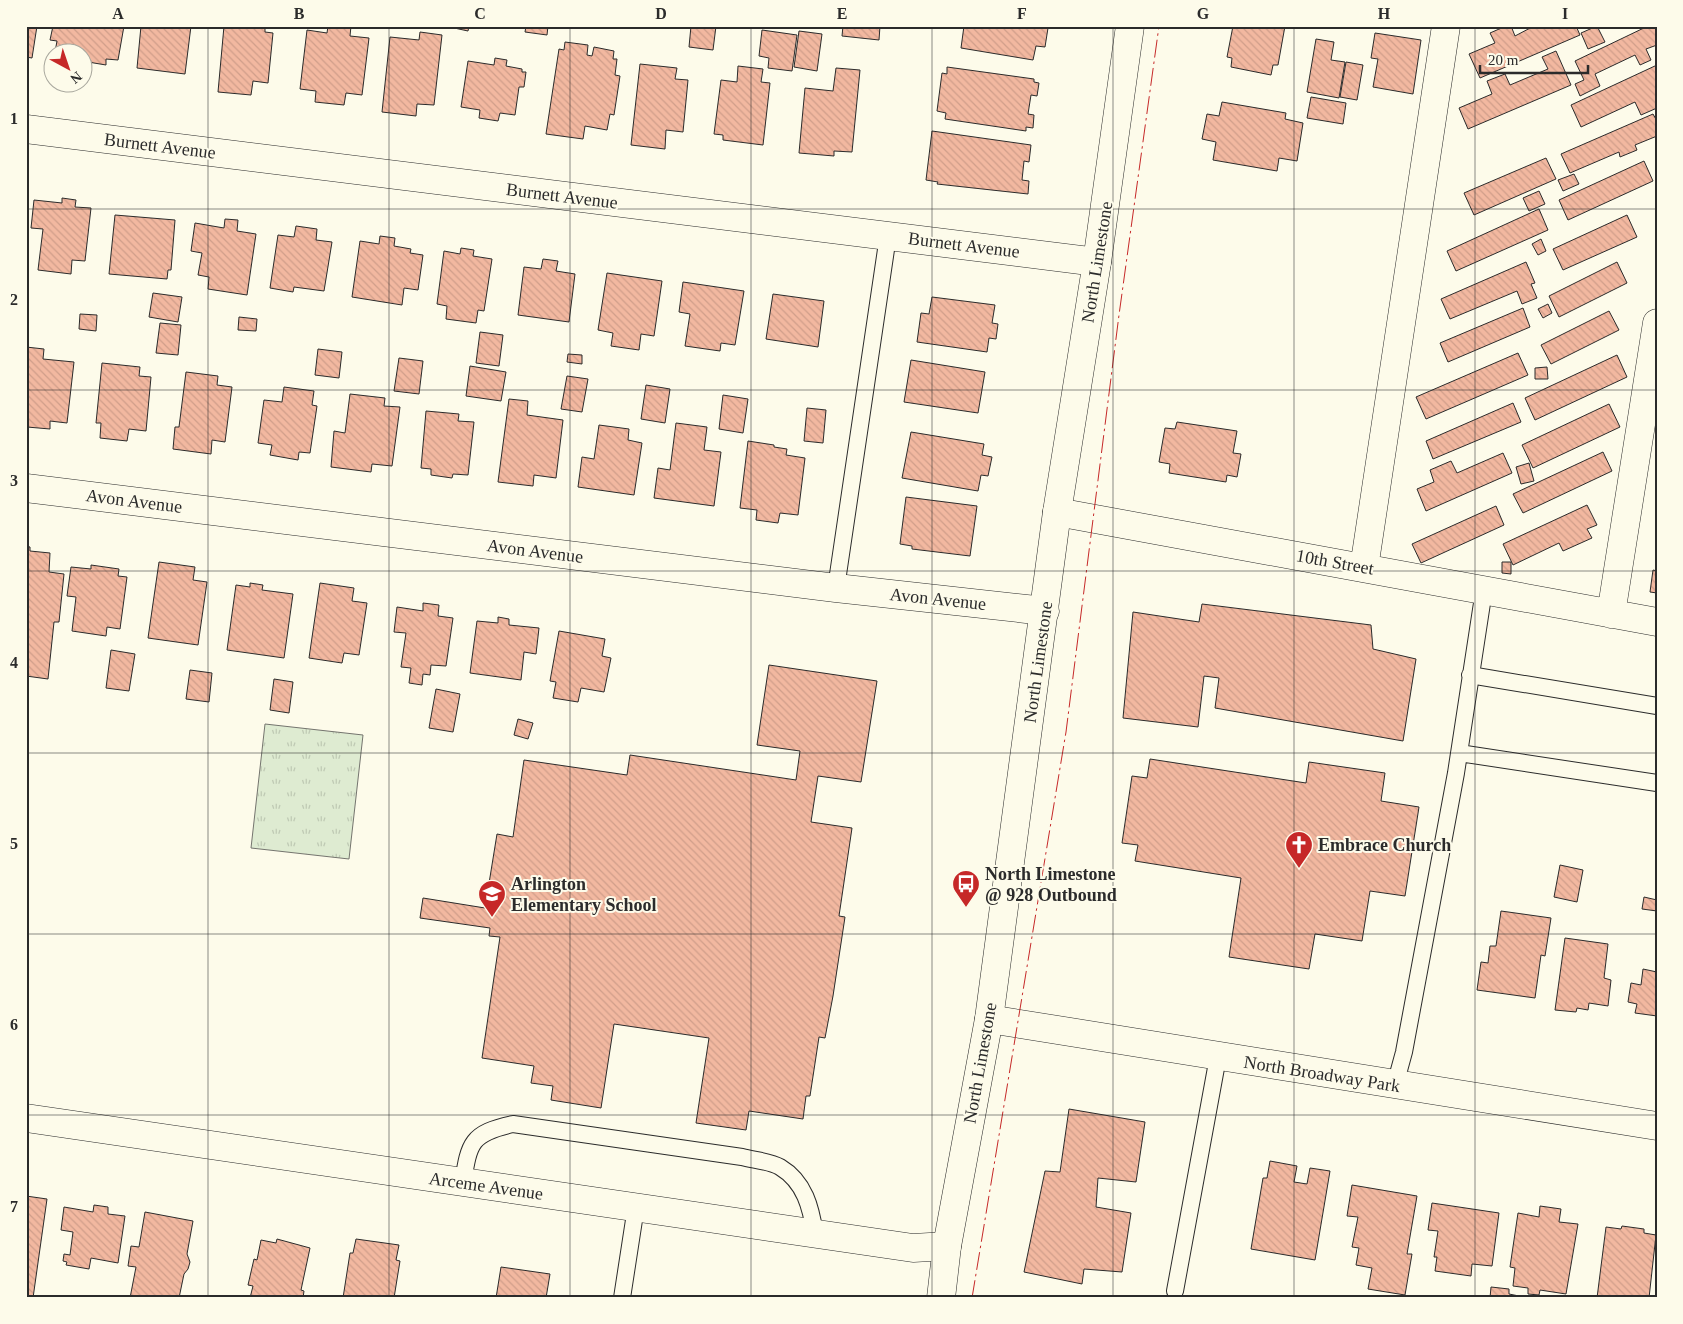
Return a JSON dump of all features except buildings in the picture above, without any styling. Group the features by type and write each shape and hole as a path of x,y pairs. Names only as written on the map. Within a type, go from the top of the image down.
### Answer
{"street":[{"name":"North Limestone","path":"941,1298 947,1246 988,1019 1057,512 1098,262 1130,26"},
{"path":"1364,568 1446,26"},
{"name":"Burnett Avenue","path":"26,129 1098,262"},
{"path":"1611,614 1657,323"},
{"name":"Avon Avenue","path":"26,488 836,588 1045,611"},
{"name":"10th Street","path":"1057,512 1657,622"},
{"name":"North Broadway Park","path":"988,1019 1657,1126"},
{"name":"Arceme Avenue","path":"26,1118 913,1248 947,1246"}],"lane":[{"path":"836,588 888,236"},
{"path":"1395,1085 1404,1052 1451,798 1484,590"},
{"path":"1470,675 1657,706"},
{"path":"1459,753 1657,783"},
{"path":"1175,1291 1218,1057"},
{"path":"463,1182 468,1150 477,1138 494,1128 513,1124 742,1157 778,1166 792,1176 802,1188 811,1208 815,1234"},
{"path":"622,1298 636,1207"}],"green space":[{"path":"265,724 363,735 349,859 251,848"}],"power":[{"path":"972,1298 1066,732 1119,315 1159,26"}],"place":[{"name":"Embrace Church","path":"1299,869"},
{"name":"North Limestone @ 928 Outbound","path":"966,908"},
{"name":"Arlington Elementary School","path":"492,918"}]}
